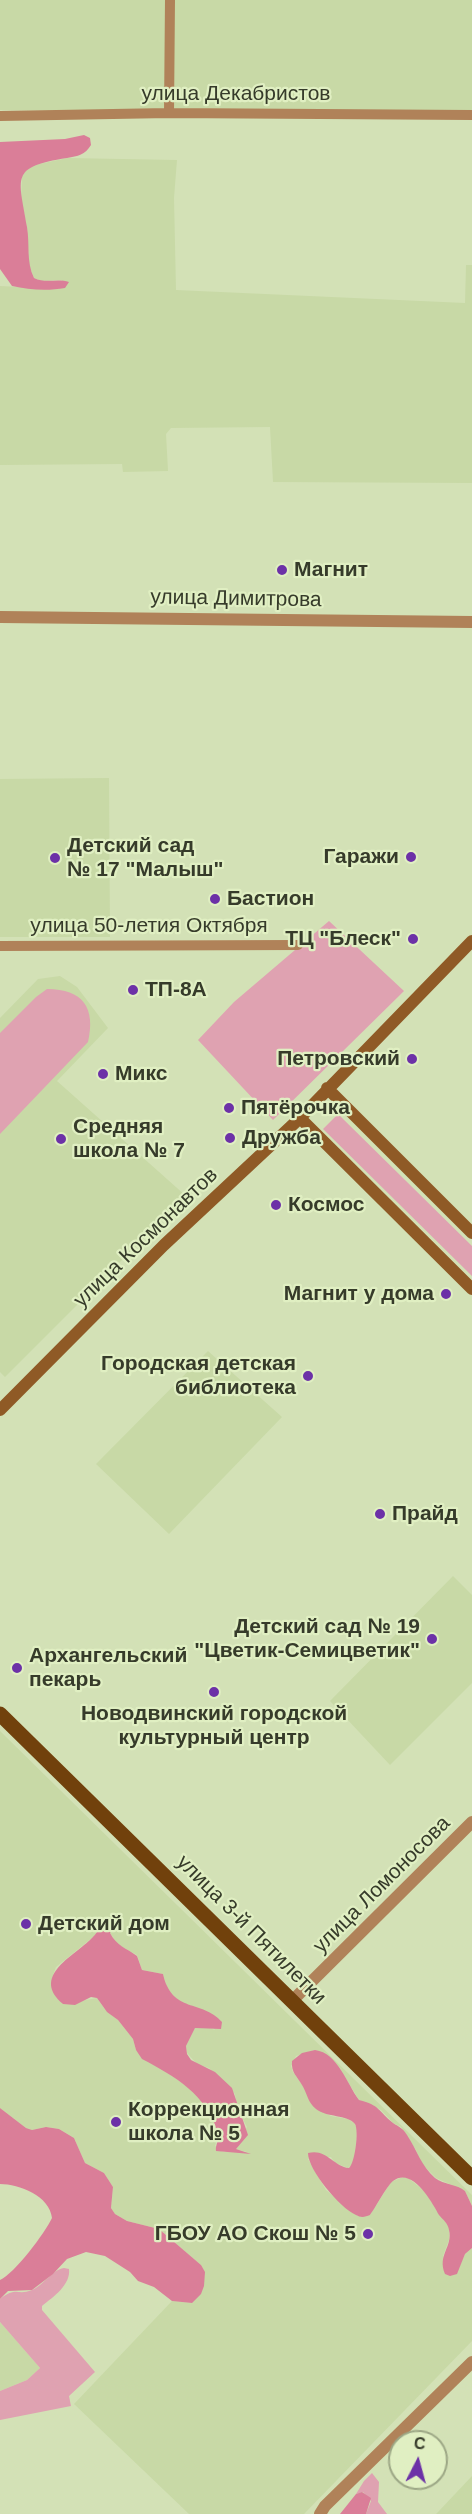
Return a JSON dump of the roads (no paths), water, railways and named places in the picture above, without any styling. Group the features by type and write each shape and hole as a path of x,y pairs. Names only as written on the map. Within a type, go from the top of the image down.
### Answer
{"main road":[{"name":"улица Космонавтов","path":"0,1410 164,1245 300,1118 472,941"},
{"path":"327,1088 472,1233"},
{"path":"300,1118 472,1289"},
{"name":"улица 3-й Пятилетки","path":"0,1714 472,2178"}],"street":[{"path":"169,113 170,0"},
{"name":"улица Декабристов","path":"0,116 169,113 472,115"},
{"name":"улица Димитрова","path":"0,617 472,622"},
{"name":"улица 50-летия Октября","path":"0,946 298,945"},
{"name":"улица Ломоносова","path":"292,2000 472,1822"},
{"path":"320,2514 325,2506 472,2362"}],"place":[{"name":"Магнит","path":"282,570"},
{"name":"Гаражи","path":"411,857"},
{"name":"Детский сад № 17 \"Малыш\"","path":"55,858"},
{"name":"Бастион","path":"215,899"},
{"name":"ТЦ \"Блеск\"","path":"413,939"},
{"name":"ТП-8А","path":"133,990"},
{"name":"Петровский","path":"412,1059"},
{"name":"Микс","path":"103,1074"},
{"name":"Пятёрочка","path":"229,1108"},
{"name":"Дружба","path":"230,1138"},
{"name":"Средняя школа № 7","path":"61,1139"},
{"name":"Космос","path":"276,1205"},
{"name":"Магнит у дома","path":"446,1294"},
{"name":"Городская детская библиотека","path":"308,1376"},
{"name":"Прайд","path":"380,1514"},
{"name":"Детский сад № 19 \"Цветик-Семицветик\"","path":"432,1639"},
{"name":"Архангельский пекарь","path":"17,1668"},
{"name":"Новодвинский городской культурный центр","path":"214,1692"},
{"name":"Детский дом","path":"26,1924"},
{"name":"Коррекционная школа № 5","path":"116,2122"},
{"name":"ГБОУ АО Скош № 5","path":"368,2234"}]}
